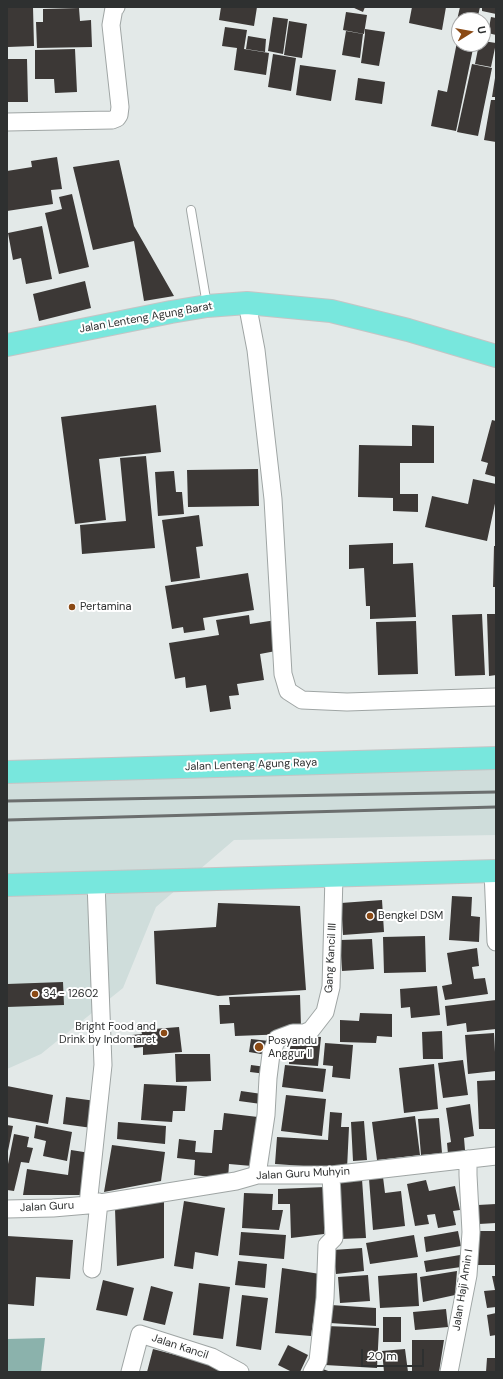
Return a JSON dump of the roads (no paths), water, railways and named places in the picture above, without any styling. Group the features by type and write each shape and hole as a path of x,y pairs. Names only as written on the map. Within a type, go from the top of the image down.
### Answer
{"main road":[{"name":"Jalan Lenteng Agung Barat","path":"7,345 171,312 207,306 247,302 331,311 408,330 496,356"},
{"name":"Jalan Lenteng Agung Raya","path":"7,772 496,758"},
{"path":"7,886 495,871"}],"street":[{"path":"7,122 112,120 117,118 119,115 120,106 111,25 114,8 116,7"},
{"path":"247,302 256,350 273,498 283,674 288,691 302,700 347,702 496,697"},
{"path":"495,871 496,942"},
{"name":"Gang Kancil III","path":"257,1175 266,1115 271,1054 277,1040 293,1034 311,1030 325,1012 331,987 334,876"},
{"path":"92,1270 94,1204 103,1065 96,883"},
{"name":"Jalan Guru Muhyin","path":"94,1204 236,1181 257,1175 331,1175 496,1156"},
{"name":"Jalan Haji Amin I","path":"449,1372 468,1275 471,1232 468,1159"},
{"path":"312,1372 318,1362 325,1298 327,1246 334,1238 331,1175"},
{"name":"Jalan Guru","path":"7,1209 53,1208 94,1204"},
{"name":"Jalan Kancil","path":"130,1372 140,1334 212,1357 240,1372"}],"lane":[{"path":"191,210 207,306"}],"railway":[{"path":"7,801 496,792"},
{"path":"7,820 496,807"}],"place":[{"name":"Pertamina","path":"72,607"},
{"name":"Bengkel DSM","path":"370,916"},
{"name":"34 - 12602","path":"35,994"},
{"name":"Bright Food and Drink by Indomaret","path":"164,1033"},
{"name":"Posyandu Anggur II","path":"259,1047"}]}
